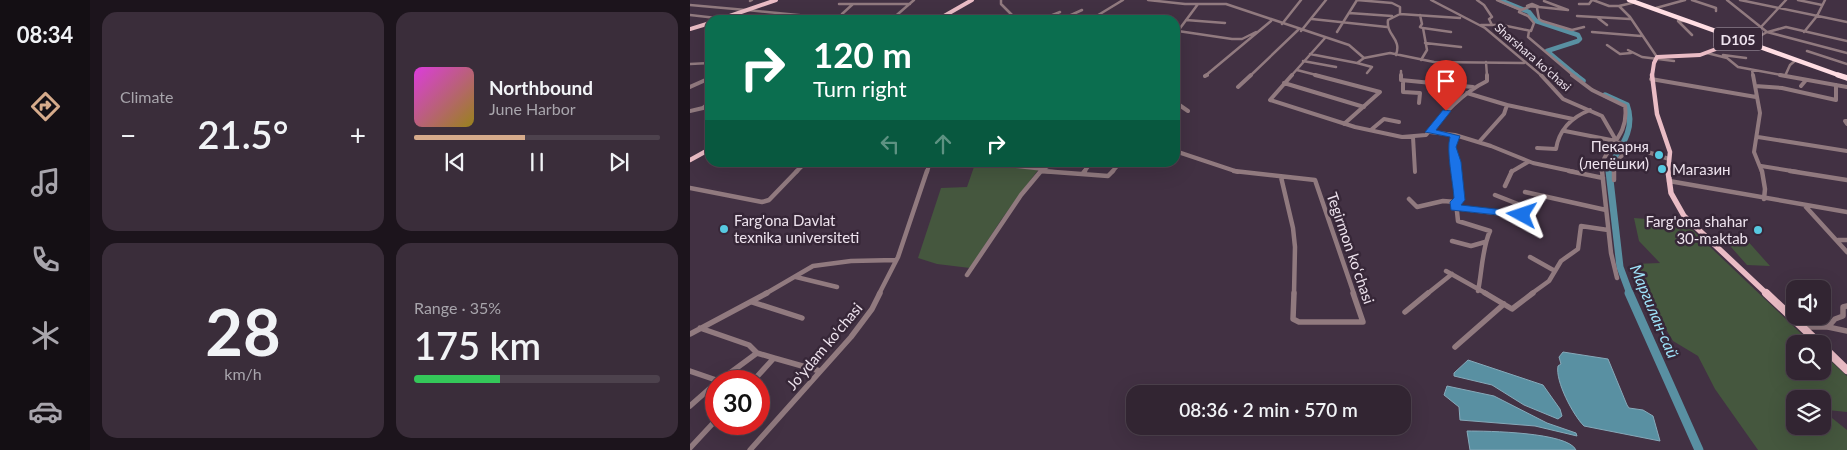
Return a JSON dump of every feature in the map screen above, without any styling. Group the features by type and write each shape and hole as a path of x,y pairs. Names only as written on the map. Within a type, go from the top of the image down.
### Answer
{"highway":[{"name":"D105","path":"1629,0 1847,77"},
{"name":"D105","path":"1635,1 1847,77"}],"main road":[{"path":"732,15 776,0"},
{"path":"947,15 974,0"},
{"path":"690,29 705,24"},
{"path":"1742,39 1707,53 1656,58 1650,69 1660,126 1670,153 1668,181 1674,205 1684,216 1810,335"},
{"path":"690,159 705,151"},
{"path":"1831,355 1847,370"}],"street":[{"path":"897,15 914,0"},
{"path":"1001,0 1001,4 1012,15"},
{"path":"1098,15 1122,0"},
{"path":"1148,0 1226,4"},
{"path":"1218,0 1271,21 1354,48 1364,58"},
{"path":"1282,24 1301,0"},
{"path":"1238,87 1312,19 1326,0"},
{"path":"1337,32 1357,0 1394,3 1400,8 1400,14"},
{"name":"Sharshara koʻchasi","path":"1432,0 1480,25 1538,72 1561,97 1602,116 1617,142"},
{"path":"1477,0 1492,17 1489,19 1492,25"},
{"path":"1497,0 1521,10 1529,7 1527,5 1537,7 1568,10 1545,0 1537,7"},
{"path":"1504,0 1525,8"},
{"path":"1579,4 1589,4 1592,0 1609,6 1619,6 1635,1"},
{"path":"1656,8 1685,0"},
{"path":"1692,0 1716,8 1716,11"},
{"path":"1727,0 1767,32 1847,53"},
{"path":"1740,0 1847,22"},
{"path":"1781,0 1786,0"},
{"path":"1761,27 1786,0"},
{"path":"1798,0 1822,5"},
{"path":"1804,32 1817,16 1825,0"},
{"path":"839,4 910,4"},
{"path":"842,15 853,4"},
{"path":"1180,28 1198,4"},
{"path":"690,5 799,15"},
{"path":"1619,6 1656,58"},
{"path":"1537,7 1539,20 1572,30 1584,27"},
{"path":"1071,15 1082,10"},
{"path":"1521,10 1519,12 1528,16 1534,23 1527,35 1546,54 1592,90 1625,106 1627,116 1623,134 1601,165 1608,230 1617,278"},
{"path":"1052,15 1060,12"},
{"path":"1349,12 1393,16 1400,14 1464,18"},
{"path":"690,15 705,17"},
{"path":"1420,15 1422,24 1420,28 1423,28 1427,52 1421,60"},
{"path":"1393,16 1388,20 1387,27 1396,41 1398,50 1396,55"},
{"path":"1577,16 1630,19"},
{"path":"1597,17 1607,25"},
{"path":"1312,19 1387,27"},
{"path":"1186,20 1225,23"},
{"path":"1205,76 1271,21"},
{"path":"1688,21 1678,21 1692,35"},
{"path":"1480,25 1529,31"},
{"path":"1755,39 1767,32 1782,27 1846,41 1847,37"},
{"path":"1423,28 1451,32"},
{"path":"1180,31 1232,39 1242,39 1256,32"},
{"path":"1592,32 1641,36"},
{"path":"1325,38 1270,100 1344,124 1372,129 1394,136 1413,137 1426,135 1430,132 1442,116 1474,87 1487,81 1486,62"},
{"path":"1425,43 1461,47"},
{"path":"1607,45 1620,54 1633,53 1674,61"},
{"path":"1628,50 1633,53"},
{"path":"1807,51 1847,64"},
{"path":"1707,53 1728,58 1738,68 1847,87"},
{"path":"1310,54 1357,62 1372,67 1368,73"},
{"path":"1357,62 1364,58 1390,54 1421,60 1462,63 1525,63"},
{"path":"1717,55 1746,58"},
{"path":"1785,76 1790,65 1796,60"},
{"path":"1303,61 1336,67"},
{"path":"690,64 705,63"},
{"path":"1297,70 1380,92 1344,124"},
{"path":"1752,70 1760,113 1757,127 1758,137 1754,152 1761,166 1765,189 1764,199"},
{"path":"1401,71 1400,79 1403,80 1403,92 1420,93 1419,103"},
{"path":"1651,79 1756,97"},
{"path":"690,87 705,80"},
{"path":"1403,80 1474,87"},
{"path":"1801,86 1806,80"},
{"path":"1284,83 1364,107"},
{"path":"1754,86 1782,88 1836,100 1836,85"},
{"path":"1467,94 1507,105 1573,119"},
{"path":"1180,105 1188,111"},
{"path":"1479,142 1504,114 1507,105"},
{"path":"690,111 703,108"},
{"path":"1537,148 1556,149 1558,137 1565,131 1576,115 1590,110"},
{"path":"1372,129 1384,119 1399,122"},
{"path":"1565,131 1617,142 1669,159"},
{"path":"1430,132 1479,142 1514,154 1528,162 1602,178"},
{"path":"1455,136 1452,147 1456,162 1460,200 1456,202 1455,208 1458,221 1490,231 1485,242 1484,265 1478,291"},
{"path":"1413,137 1416,172"},
{"path":"1758,137 1847,152"},
{"path":"1614,180 1614,165 1630,146"},
{"path":"1180,154 1241,173 1281,177"},
{"path":"1505,186 1512,170 1528,162"},
{"path":"1761,166 1847,180"},
{"path":"690,188 762,202 769,200 801,167"},
{"name":"Jo'ydam ko'chasi","path":"750,450 851,338 872,309 896,260 928,167"},
{"path":"1031,167 1042,170 1108,176 1116,167"},
{"path":"967,275 1021,194 1047,167"},
{"path":"1083,173 1087,167"},
{"name":"Tegirmon koʻchasi","path":"1281,177 1314,180 1363,322 1299,322 1292,319 1296,268 1293,228 1281,177"},
{"path":"1668,181 1847,212"},
{"path":"1526,192 1606,210"},
{"path":"1495,196 1523,206 1542,196"},
{"path":"1408,199 1417,207 1443,201 1456,202"},
{"path":"1455,208 1519,216 1522,215 1523,206"},
{"path":"1805,206 1847,252"},
{"path":"1446,271 1512,309 1549,281 1561,260 1578,249 1581,226 1608,230"},
{"path":"1838,240 1847,240"},
{"path":"1452,241 1471,246 1485,242"},
{"path":"1530,257 1555,271"},
{"path":"690,334 796,278 813,266 851,261 896,260"},
{"path":"1405,312 1452,274"},
{"path":"796,278 837,287"},
{"path":"752,302 802,318"},
{"path":"1455,347 1504,304"},
{"path":"1828,327 1835,319 1843,316 1844,307 1847,306"},
{"path":"1802,327 1828,327 1847,331"},
{"path":"700,328 749,345 757,353 820,371"},
{"path":"734,370 757,353"},
{"path":"763,370 774,358"},
{"path":"690,371 705,377"},
{"path":"690,406 705,393"},
{"path":"690,448 705,432"}],"green space":[{"path":"974,167 1006,167 1038,170 1001,220 970,268 937,264 918,258 941,188 967,187"},
{"path":"1634,218 1684,222 1786,319 1786,325 1792,325 1803,335 1786,335 1786,380 1831,380 1831,361 1847,376 1847,412 1831,410 1831,390 1786,390 1786,435 1831,435 1831,417 1847,430 1847,450 1758,450 1715,389 1698,356 1673,341 1651,304 1634,264 1660,263 1639,241"},
{"path":"1723,238 1745,238 1770,266 1747,265"}],"water":[{"path":"1563,352 1608,359 1627,405 1629,408 1643,410 1653,416 1660,441 1584,426 1570,406 1559,380 1558,366 1561,364 1559,357"},
{"path":"1468,360 1543,385 1560,409 1562,416 1558,419 1524,405 1492,385 1454,376 1454,373"},
{"path":"1447,386 1494,396 1547,423 1576,433 1577,436 1535,426 1460,420 1459,407 1444,395"},
{"path":"1467,431 1508,432 1543,436 1570,444 1576,450 1470,450"}],"waterway":[{"name":"Маргилан-сай","path":"1500,0 1529,12 1536,21 1578,35 1580,39 1578,41 1547,51 1577,76"},
{"name":"Маргилан-сай","path":"1575,75 1583,81"},
{"name":"Маргилан-сай","path":"1605,95 1627,105 1630,122 1626,138 1609,167 1610,172"},
{"name":"Маргилан-сай","path":"1609,171 1620,267 1630,294"},
{"name":"Маргилан-сай","path":"1629,293 1699,450"}],"place":[{"name":"Пекарня (лепёшки)","path":"1659,155"},
{"name":"Магазин","path":"1662,169"},
{"name":"Farg'ona Davlat texnika universiteti","path":"724,229"},
{"name":"Farg'ona shahar 30-maktab","path":"1758,230"}],"route":[{"path":"1446,111 1430,132 1455,136 1452,147 1456,162 1460,200 1456,202 1455,208 1522,215"}]}
